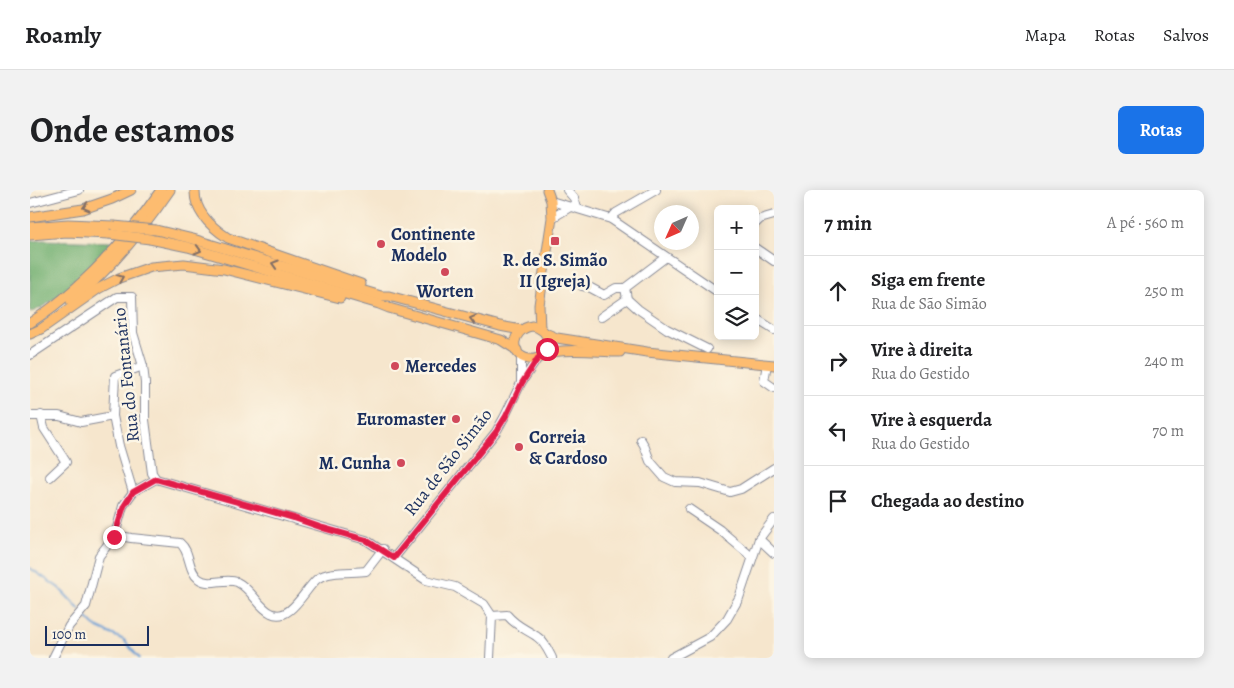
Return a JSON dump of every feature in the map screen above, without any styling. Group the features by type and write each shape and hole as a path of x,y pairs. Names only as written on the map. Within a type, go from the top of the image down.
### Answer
{"main road":[{"path":"30,217 83,209 131,190"},
{"path":"31,329 35,318 97,269 121,244 162,190"},
{"path":"31,329 101,275 127,249 170,190"},
{"path":"195,190 200,212 211,227 228,238 383,292 389,296"},
{"path":"541,356 548,344 543,331 539,305 552,218 551,201 547,190"},
{"path":"30,227 68,224 111,230 188,247 501,340 529,359 556,351 647,352"},
{"path":"30,235 111,230 156,230 381,296 389,296 500,326 543,331 557,338 647,352 770,364"},
{"path":"31,329 41,328 98,289 119,278 151,267 184,264 224,269 378,308 389,308"},
{"path":"519,353 515,339 539,305"}],"street":[{"path":"30,203 78,190"},
{"path":"567,190 574,198 574,208"},
{"path":"611,219 616,213 656,190"},
{"path":"551,201 611,219 714,289"},
{"path":"552,218 574,208"},
{"path":"759,220 774,215"},
{"path":"758,250 774,261"},
{"path":"582,286 588,286 604,295 616,288 625,288 666,257"},
{"path":"625,288 628,299 667,330 707,349"},
{"name":"Rua do Fontanário","path":"30,355 117,297 132,297 133,333 143,366 145,420 152,473 156,479"},
{"path":"601,316 628,299"},
{"path":"759,321 774,330"},
{"name":"Rua de São Simão","path":"519,353 522,383"},
{"name":"Rua de São Simão","path":"394,558 496,432 522,383 541,356"},
{"path":"770,364 764,381 774,388"},
{"path":"133,492 119,446 113,416 115,376 143,366"},
{"path":"41,415 44,428 66,462 50,478"},
{"path":"30,416 59,416 81,422 113,416"},
{"path":"641,440 650,461 664,477 674,482 700,483 730,492 740,489 774,468"},
{"path":"53,658 69,626 86,606 99,556 115,535 124,506 133,492 156,479 366,540 383,549 426,580 455,587 484,604 492,616 490,658"},
{"path":"689,509 720,530 752,557"},
{"path":"671,658 710,637 727,619 738,598 759,539 774,519"},
{"path":"115,535 180,542 184,546 193,572 200,580 209,582 228,580 237,582 254,595 265,609 272,614 281,615 289,611 318,578 332,574 366,571 383,549"},
{"path":"759,539 774,553"},
{"path":"492,616 506,616 519,627 536,635 552,658"}],"green space":[{"path":"30,241 112,242 76,283 54,300 30,313"}],"waterway":[{"path":"30,568 59,588 80,610"},
{"path":"83,614 96,627 124,640 139,658"}],"place":[{"name":"R. de S. Simão II (Igreja)","path":"555,241"},
{"name":"Continente Modelo","path":"381,244"},
{"name":"Worten","path":"445,272"},
{"name":"Mercedes","path":"395,366"},
{"name":"Euromaster","path":"456,419"},
{"name":"Correia & Cardoso","path":"519,447"},
{"name":"M. Cunha","path":"401,463"}],"route":[{"path":"114,537 124,506 133,492 156,479 366,540 383,549 394,558 420,523 496,432 522,383 538,358 547,349"}]}
